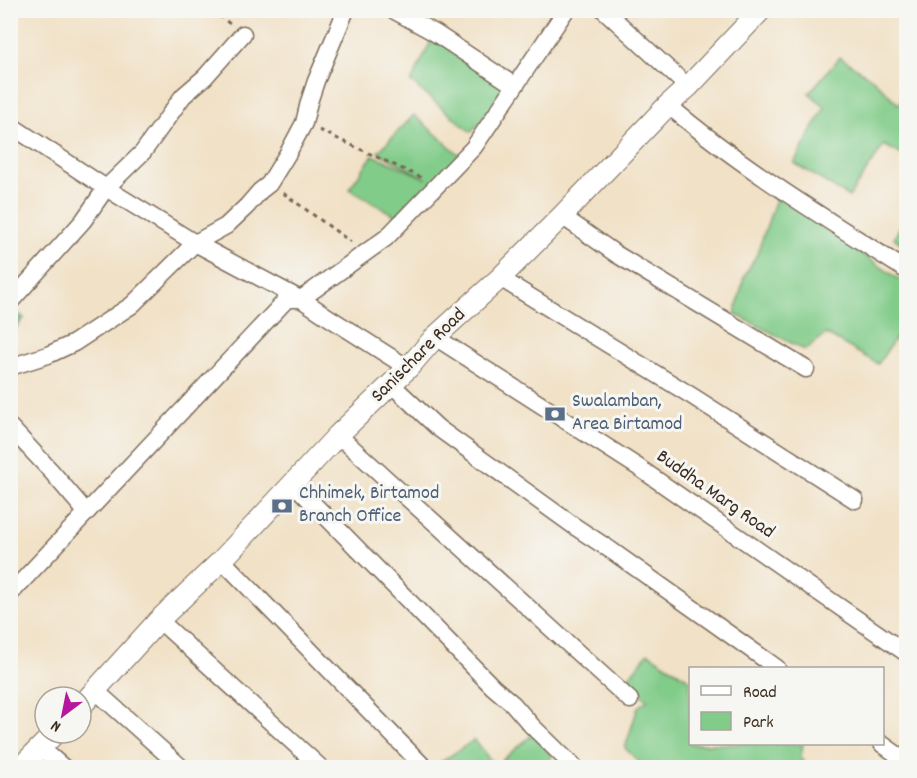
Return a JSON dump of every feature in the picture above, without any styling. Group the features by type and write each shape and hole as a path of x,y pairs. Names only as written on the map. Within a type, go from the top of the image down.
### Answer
{"street":[{"path":"10,367 48,355 74,343 132,305 195,243 225,226 269,184 304,123 316,81 346,10"},
{"path":"393,10 435,33 515,86"},
{"path":"10,594 287,299 301,299 386,238 474,147 566,10"},
{"path":"604,10 688,87"},
{"name":"Sanischare Road","path":"93,693 159,620 222,560 338,435 562,216 761,10"},
{"path":"12,300 83,221 106,188 143,152 183,96 205,77 243,34"},
{"path":"668,105 702,134 773,184 906,270"},
{"path":"10,125 195,243 301,299 408,368"},
{"path":"562,216 616,254 806,369"},
{"path":"500,278 855,500"},
{"name":"Buddha Marg Road","path":"435,338 638,467 906,653"},
{"path":"392,384 438,428 774,667"},
{"path":"10,427 86,512"},
{"path":"338,435 630,699"},
{"path":"294,484 575,768"},
{"path":"222,560 425,768"},
{"path":"159,620 321,768"},
{"path":"93,703 182,768"},
{"path":"20,768 44,745"},
{"path":"50,745 64,768"},
{"path":"883,745 906,761"}],"path":[{"path":"212,10 243,34"},
{"path":"304,123 437,185"},
{"path":"269,184 366,252"}],"green space":[{"path":"435,33 515,86 471,132 411,82"},
{"path":"840,57 874,80 898,104 906,96 906,157 884,145 849,197 794,163 825,107 809,93"},
{"path":"414,115 463,158 403,220 349,189 373,155 427,179 378,152"},
{"path":"777,196 906,284 906,322 878,364 826,334 805,350 735,314 744,277 757,254"},
{"path":"906,216 906,247 894,238"},
{"path":"11,308 24,318 11,334"},
{"path":"648,653 689,679 689,745 803,745 801,757 807,767 644,767 625,748 638,707 648,700 625,682"},
{"path":"537,731 552,757 540,767 441,768 438,764 474,740 495,766"}],"place":[{"name":"Swalamban, Area Birtamod","path":"555,414"},
{"name":"Chhimek, Birtamod Branch Office","path":"282,506"}]}
